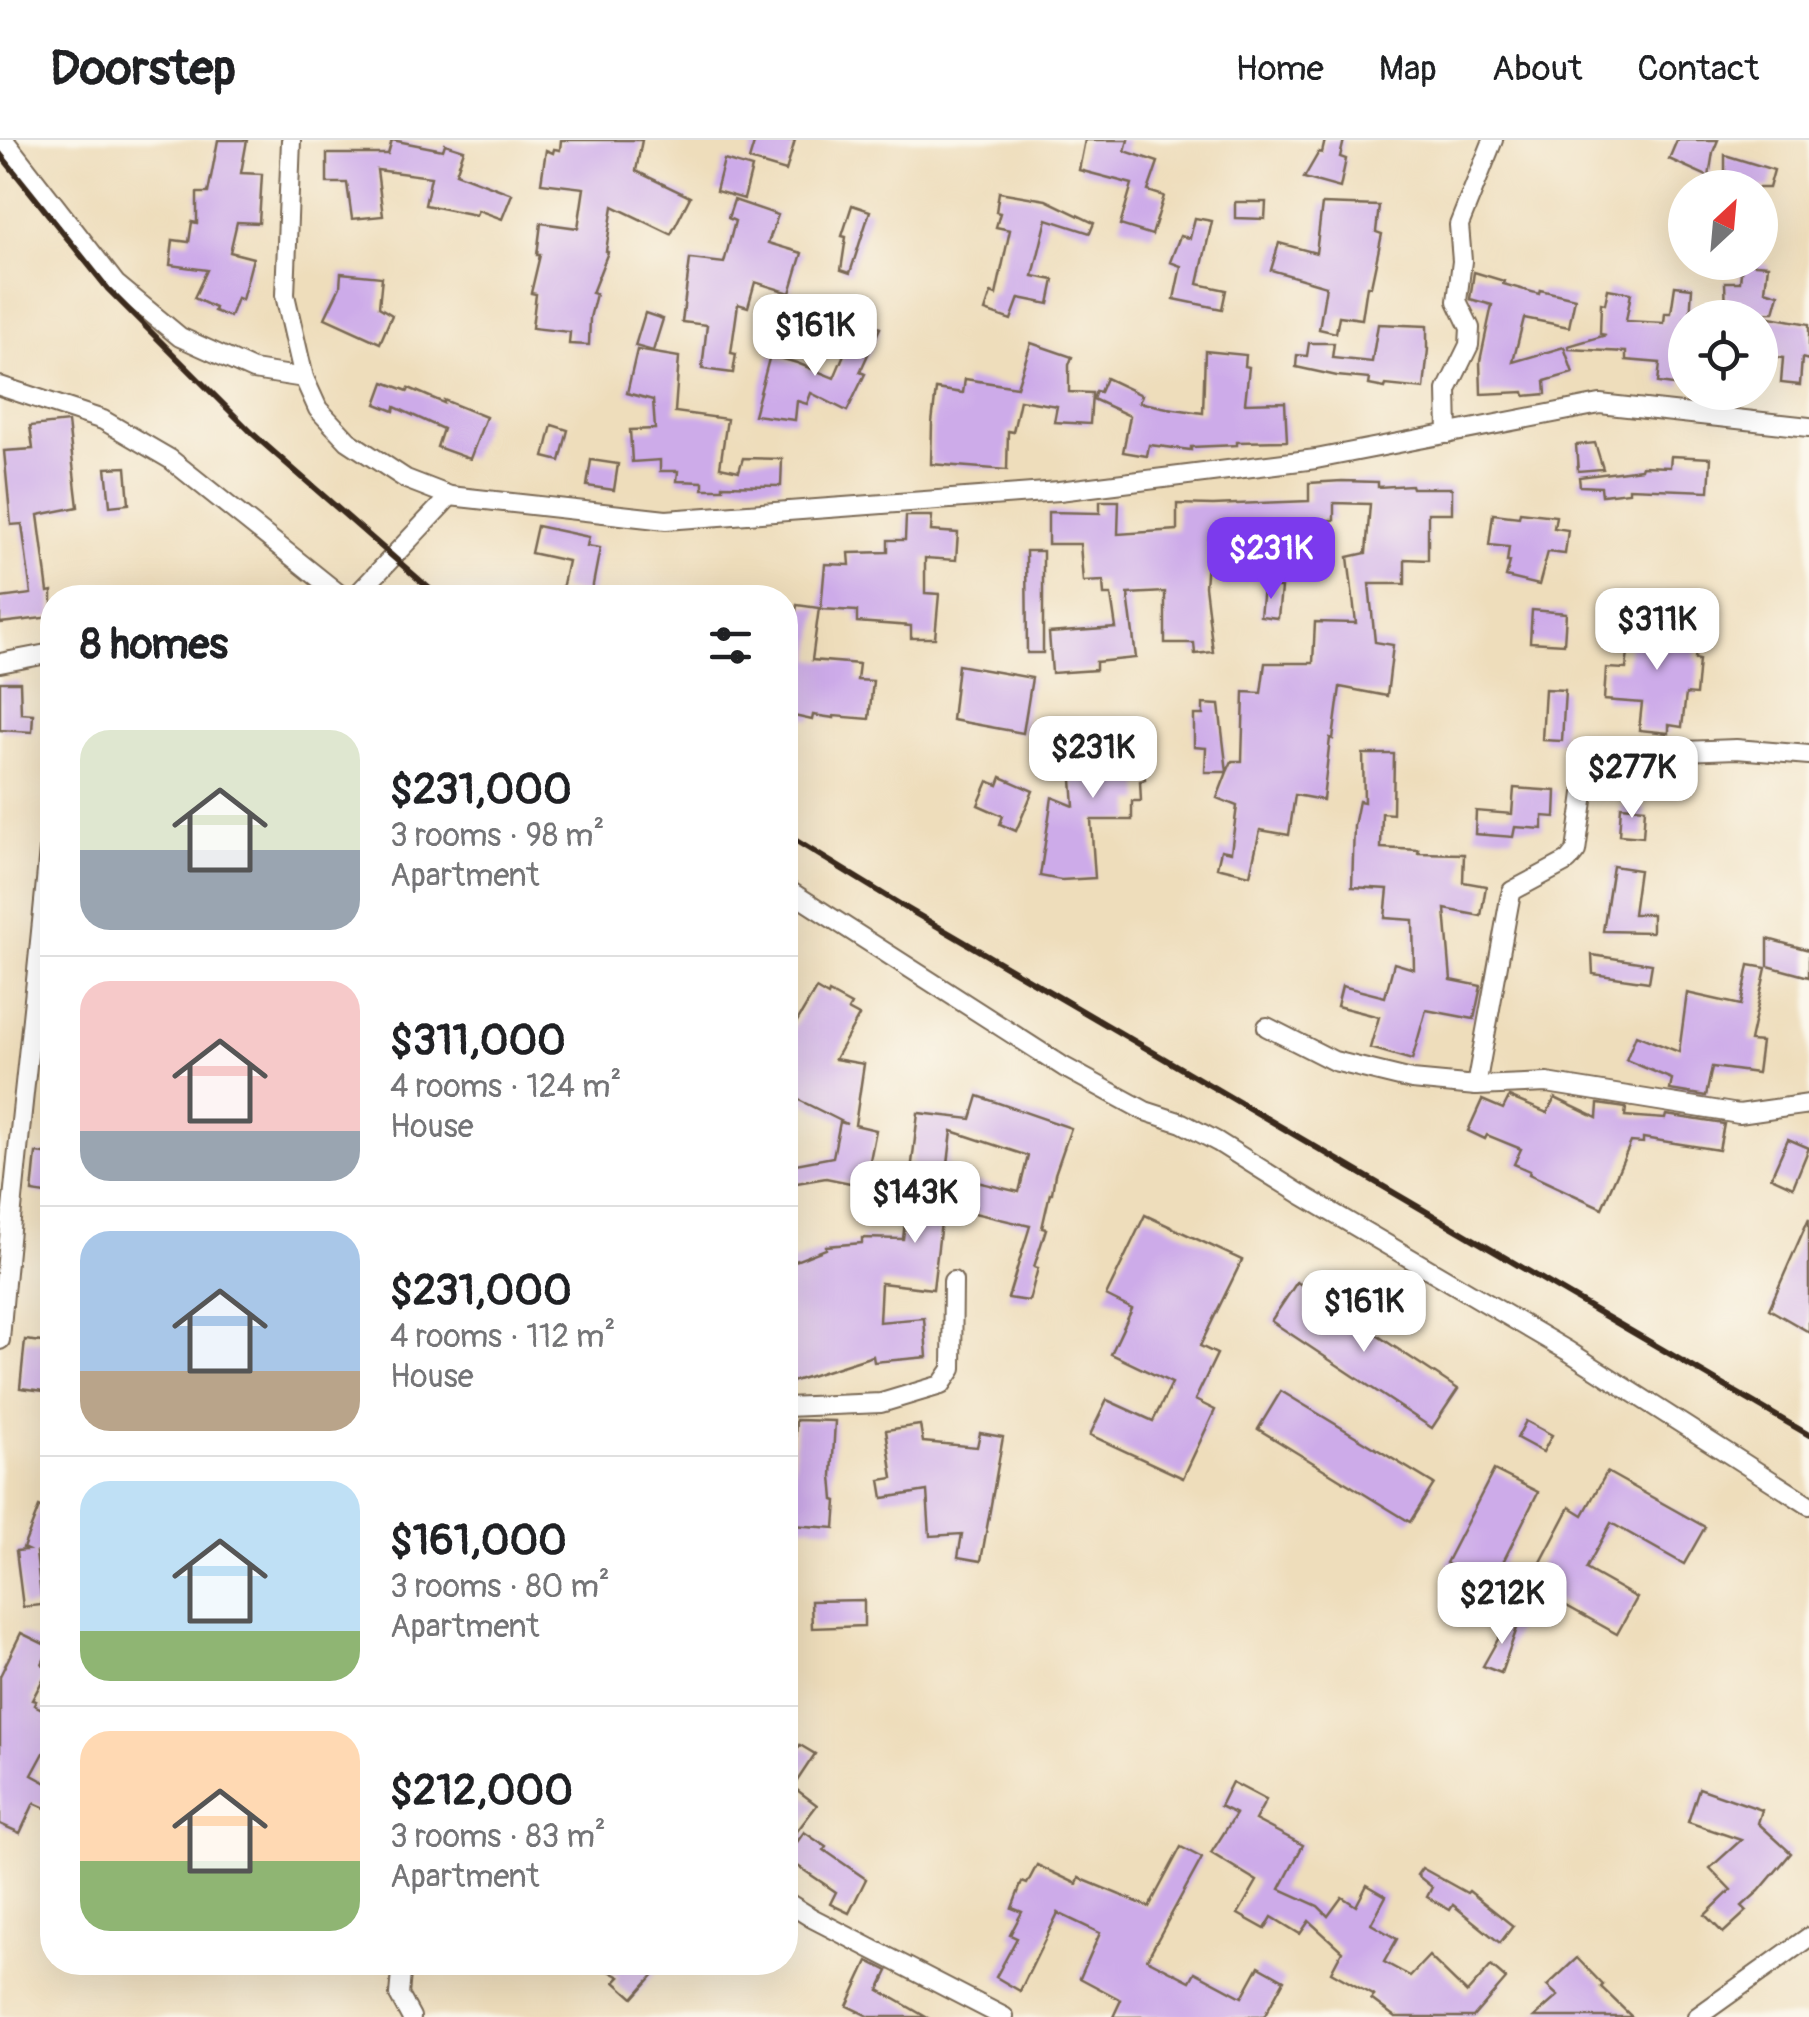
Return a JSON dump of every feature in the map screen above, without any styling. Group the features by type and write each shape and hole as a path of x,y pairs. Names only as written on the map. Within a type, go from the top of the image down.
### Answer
{"street":[{"path":"4,140 116,284 180,337 253,370 304,378"},
{"path":"290,140 285,295 304,378 318,409 348,441 406,479 450,496 666,520 1059,492 1316,459 1600,404 1809,427"},
{"path":"1448,434 1447,390 1469,345 1470,328 1457,302 1462,261 1459,225 1493,140"},
{"path":"0,386 103,420 170,459 328,585"},
{"path":"366,585 450,496"},
{"path":"0,663 40,655"},
{"path":"1476,1086 1512,892 1568,861 1576,851 1587,772 1592,762 1604,754 1736,750 1809,755"},
{"path":"798,896 1064,1068 1145,1111 1182,1123 1218,1142 1568,1351 1809,1504"},
{"path":"0,1340 40,937"},
{"path":"1266,1027 1334,1061 1412,1080 1476,1086 1547,1084 1739,1114 1809,1104"},
{"path":"798,1407 881,1404 941,1385 952,1370 953,1281"},
{"path":"798,1908 844,1936 1004,2017"},
{"path":"1696,2017 1809,1937"},
{"path":"401,1975 400,1996 411,2017"}],"building":[{"path":"218,140 247,140 241,173 262,174 259,223 237,222 230,252 253,258 242,300 237,298 230,317 194,298 207,270 170,265 173,240 189,242 192,222 197,223 197,193 208,193"},
{"path":"392,140 443,150 445,144 464,150 456,173 512,194 502,219 478,210 476,215 425,205 431,177 377,170 383,216 352,219 347,183 327,183 327,154 388,154"},
{"path":"561,140 642,140 636,171 690,197 671,234 613,206 608,252 592,293 596,294 589,345 569,344 570,332 532,328 536,294 531,293 540,255 541,223 578,228 584,188 541,183 546,150 560,150"},
{"path":"755,140 795,140 786,171 749,160"},
{"path":"1085,140 1128,140 1125,151 1158,162 1148,191 1164,196 1152,235 1120,225 1132,184 1079,170"},
{"path":"1325,140 1344,140 1340,157 1346,159 1340,188 1304,178 1319,152 1322,153"},
{"path":"1677,140 1718,140 1710,170 1693,170 1669,159"},
{"path":"1725,155 1774,170 1725,170"},
{"path":"724,160 752,168 744,199 716,191"},
{"path":"999,192 1046,200 1094,223 1090,233 1047,219 1033,276 1054,280 1049,304 1019,298 1011,320 985,311 991,293 996,295 1010,230 996,227"},
{"path":"734,200 778,215 768,243 802,253 790,293 755,282 748,307 738,304 731,353 736,354 733,373 702,369 707,325 682,322 690,259 724,263 735,221 728,218"},
{"path":"1235,202 1266,202 1265,219 1235,218"},
{"path":"1322,204 1379,206 1376,232 1382,234 1362,319 1339,316 1336,333 1319,329 1326,286 1271,270 1279,243 1316,253"},
{"path":"852,205 870,211 850,273 841,270 846,237 842,236"},
{"path":"1195,218 1212,221 1198,284 1226,290 1222,309 1174,299 1181,266 1170,262 1180,236 1190,238"},
{"path":"1474,272 1539,294 1540,290 1575,298 1569,327 1524,318 1513,362 1564,347 1573,373 1545,381 1546,394 1481,394 1480,361 1492,305 1470,299"},
{"path":"341,273 382,277 379,307 392,315 380,343 325,318 340,287"},
{"path":"1766,280 1765,290 1779,294 1777,300 1726,300 1725,282"},
{"path":"1675,286 1692,288 1691,300 1673,300"},
{"path":"1608,289 1631,293 1626,321 1664,323 1665,313 1668,384 1658,383 1660,363 1626,360 1626,352 1569,349 1568,346 1606,335 1600,334 1601,303 1605,304"},
{"path":"645,313 663,319 653,351 635,346"},
{"path":"1778,318 1809,324 1809,360 1802,358 1800,385 1781,383 1783,358 1778,358"},
{"path":"859,319 880,328 860,372 865,374 847,411 811,393 807,404 797,401 795,420 754,415 770,355 834,378"},
{"path":"1378,324 1427,326 1424,389 1386,385 1385,388 1369,385 1370,379 1296,367 1297,355 1307,356 1309,343 1334,343 1332,358 1372,362"},
{"path":"1031,343 1072,357 1069,392 1092,393 1090,424 1054,422 1057,406 1020,400 1013,432 1008,431 1007,470 931,464 936,389 963,393 965,379 1017,387"},
{"path":"637,350 679,357 675,412 727,419 720,467 739,471 743,458 782,459 781,486 723,485 723,489 703,489 703,482 677,481 678,471 660,471 660,460 632,462 630,430 655,429 653,400 627,393"},
{"path":"1205,351 1246,355 1245,366 1249,367 1245,403 1285,402 1287,441 1237,442 1191,450 1149,445 1147,456 1123,452 1130,416 1093,399 1106,378 1142,395 1139,402 1203,413"},
{"path":"384,382 486,417 470,459 437,447 443,429 395,407 394,411 376,404"},
{"path":"68,422 78,507 38,515 47,585 40,585 40,618 0,623 0,598 31,594 22,524 11,525 4,451 33,449 30,426"},
{"path":"552,425 568,430 560,461 544,457"},
{"path":"1595,443 1603,469 1578,471 1576,445"},
{"path":"1671,456 1711,458 1709,491 1629,488 1629,492 1602,495 1601,487 1580,486 1579,477 1642,466 1670,467"},
{"path":"591,460 618,464 614,490 587,486"},
{"path":"126,467 129,504 110,506 106,468"},
{"path":"1378,482 1378,487 1452,488 1452,513 1428,513 1428,560 1405,559 1405,584 1369,584 1375,642 1393,645 1387,696 1340,687 1323,800 1295,795 1289,835 1260,830 1250,875 1217,867 1221,850 1231,852 1237,806 1217,798 1232,761 1242,761 1244,692 1261,693 1265,663 1313,663 1315,622 1356,623 1348,557 1366,553 1370,504 1334,503 1334,520 1311,520 1312,546 1293,547 1292,534 1209,537 1205,586 1213,652 1195,654 1194,643 1165,643 1165,592 1128,594 1136,658 1096,662 1096,670 1052,673 1049,633 1116,628 1111,595 1104,595 1103,581 1083,582 1080,544 1048,544 1048,512 1100,513 1100,501 1119,501 1118,534 1177,530 1177,504 1309,501 1309,483"},
{"path":"1520,512 1556,516 1554,528 1568,530 1565,554 1548,552 1539,585 1506,577 1509,547 1489,545 1493,514 1519,517"},
{"path":"906,516 932,516 931,531 958,533 956,560 925,558 925,593 939,594 935,638 911,638 911,626 857,622 857,611 821,609 825,564 850,565 849,553 888,552 888,540 905,540"},
{"path":"537,526 589,537 587,546 600,548 593,585 563,585 568,561 531,553"},
{"path":"1026,551 1043,551 1043,653 1027,653"},
{"path":"1263,587 1281,588 1278,618 1260,616"},
{"path":"798,605 819,608 812,660 859,664 857,680 873,681 869,719 813,715 812,720 798,717"},
{"path":"1532,610 1566,613 1564,644 1530,642"},
{"path":"1632,619 1698,626 1696,695 1686,694 1682,727 1669,725 1669,733 1639,730 1642,703 1604,700 1606,668 1626,669"},
{"path":"958,665 1032,678 1023,733 952,720"},
{"path":"0,682 20,682 21,713 33,714 32,732 0,730"},
{"path":"1545,689 1565,690 1562,741 1542,740"},
{"path":"1203,704 1219,705 1227,772 1205,772 1206,748 1194,747 1194,715 1203,715"},
{"path":"1098,724 1138,724 1138,750 1142,749 1145,780 1140,781 1141,801 1132,801 1132,820 1091,820 1095,878 1061,880 1040,876 1052,797 1074,806 1070,754 1099,752"},
{"path":"1363,754 1394,754 1393,814 1382,813 1381,848 1464,854 1463,882 1486,886 1481,916 1445,909 1451,980 1481,986 1474,1019 1426,1010 1412,1060 1370,1048 1379,1017 1337,1006 1342,986 1385,997 1394,963 1414,969 1413,920 1385,918 1388,889 1352,887 1354,826 1359,801 1364,802"},
{"path":"1001,777 1033,791 1016,831 1000,824 1003,816 978,805 988,781 998,785"},
{"path":"1514,788 1556,791 1555,817 1543,816 1543,829 1515,827 1513,837 1475,834 1476,811 1512,814"},
{"path":"1621,806 1645,808 1643,837 1619,835"},
{"path":"1613,866 1639,870 1633,914 1652,914 1652,932 1603,931"},
{"path":"1768,939 1809,950 1809,977 1768,966"},
{"path":"1592,955 1652,964 1649,982 1593,974"},
{"path":"1749,965 1766,968 1750,1041 1761,1042 1757,1073 1712,1067 1706,1096 1670,1090 1672,1079 1626,1060 1636,1035 1679,1052 1687,993 1741,1005"},
{"path":"816,989 851,1005 848,1010 859,1016 835,1059 864,1064 855,1125 876,1130 865,1186 826,1178 798,1183 798,1164 833,1157 840,1122 847,1124 798,1100 798,1020"},
{"path":"978,1096 1071,1128 1050,1193 1029,1301 1008,1298 1030,1226 970,1212 977,1182 1019,1192 1028,1156 952,1131 933,1289 881,1283 879,1322 924,1318 927,1357 874,1362 873,1356 798,1380 798,1260 826,1246 862,1243 862,1238 903,1239 918,1113 971,1119"},
{"path":"1509,1097 1547,1113 1555,1098 1597,1118 1598,1104 1626,1108 1625,1116 1665,1119 1666,1115 1724,1124 1719,1150 1643,1138 1643,1143 1631,1142 1602,1208 1514,1164 1521,1149 1468,1131 1482,1100 1503,1109"},
{"path":"1788,1139 1809,1148 1793,1187 1771,1177"},
{"path":"36,1153 40,1154 40,1193 32,1192"},
{"path":"1145,1215 1242,1260 1200,1346 1217,1354 1195,1400 1215,1410 1183,1478 1090,1435 1107,1400 1153,1421 1172,1383 1111,1354 1132,1309 1106,1296"},
{"path":"1809,1218 1809,1332 1769,1309"},
{"path":"1297,1282 1458,1389 1432,1428 1271,1321"},
{"path":"25,1340 40,1342 40,1390 20,1388"},
{"path":"1281,1391 1434,1484 1410,1522 1258,1429"},
{"path":"798,1420 835,1421 835,1528 798,1525"},
{"path":"1526,1421 1552,1435 1543,1452 1517,1438"},
{"path":"920,1425 923,1442 977,1447 980,1433 1003,1437 981,1561 958,1557 962,1534 930,1536 927,1491 883,1498 880,1480 893,1478 886,1430"},
{"path":"1494,1470 1538,1492 1491,1586 1446,1563"},
{"path":"1607,1472 1705,1527 1684,1564 1611,1523 1586,1569 1637,1598 1617,1634 1529,1585 1570,1507 1583,1515"},
{"path":"40,1507 40,1554 36,1553 40,1605 23,1607 16,1551 27,1550 23,1548"},
{"path":"864,1600 864,1626 812,1628 811,1601"},
{"path":"1511,1616 1520,1620 1501,1673 1483,1666"},
{"path":"21,1633 40,1642 40,1685 32,1700 40,1708 40,1760 32,1775 40,1779 40,1806 34,1803 20,1833 0,1824 0,1676"},
{"path":"800,1745 815,1754 798,1780"},
{"path":"1232,1782 1266,1800 1255,1820 1303,1845 1280,1889 1318,1906 1328,1916 1342,1897 1356,1906 1367,1885 1386,1896 1371,1924 1397,1939 1384,1962 1410,1976 1429,1956 1467,1993 1491,1966 1506,1979 1473,2017 1395,2017 1371,1999 1374,1996 1331,1972 1342,1951 1309,1921 1300,1934 1272,1917 1265,1929 1238,1914 1257,1881 1211,1853 1236,1814 1220,1806"},
{"path":"1699,1788 1762,1810 1758,1823 1791,1853 1742,1906 1747,1911 1723,1933 1705,1915 1731,1890 1710,1868 1741,1840 1688,1822"},
{"path":"798,1791 817,1805 798,1830"},
{"path":"804,1832 866,1879 849,1913 830,1904 836,1892 798,1866 798,1841"},
{"path":"1181,1847 1202,1858 1147,1959 1190,1981 1195,1972 1242,1997 1259,1966 1284,1980 1264,2017 1113,2017 1121,2000 1080,1978 1100,1933 1058,1913 1020,1991 996,1977 1017,1938 1010,1935 1022,1912 1012,1908 1022,1882 1027,1884 1037,1865 1077,1884 1079,1878 1149,1907"},
{"path":"1422,1868 1469,1891 1513,1926 1500,1943 1453,1905 1450,1910 1427,1897 1432,1887 1417,1875"},
{"path":"1577,1958 1632,2017 1534,2017 1558,1996 1547,1986"},
{"path":"868,1961 888,1971 879,1990 926,2017 870,2017 847,2006"},
{"path":"616,1975 653,1975 633,1998 615,1982 620,1977"}],"railway":[{"path":"0,154 108,289 253,434 425,585"},
{"path":"798,842 1809,1435"}]}
